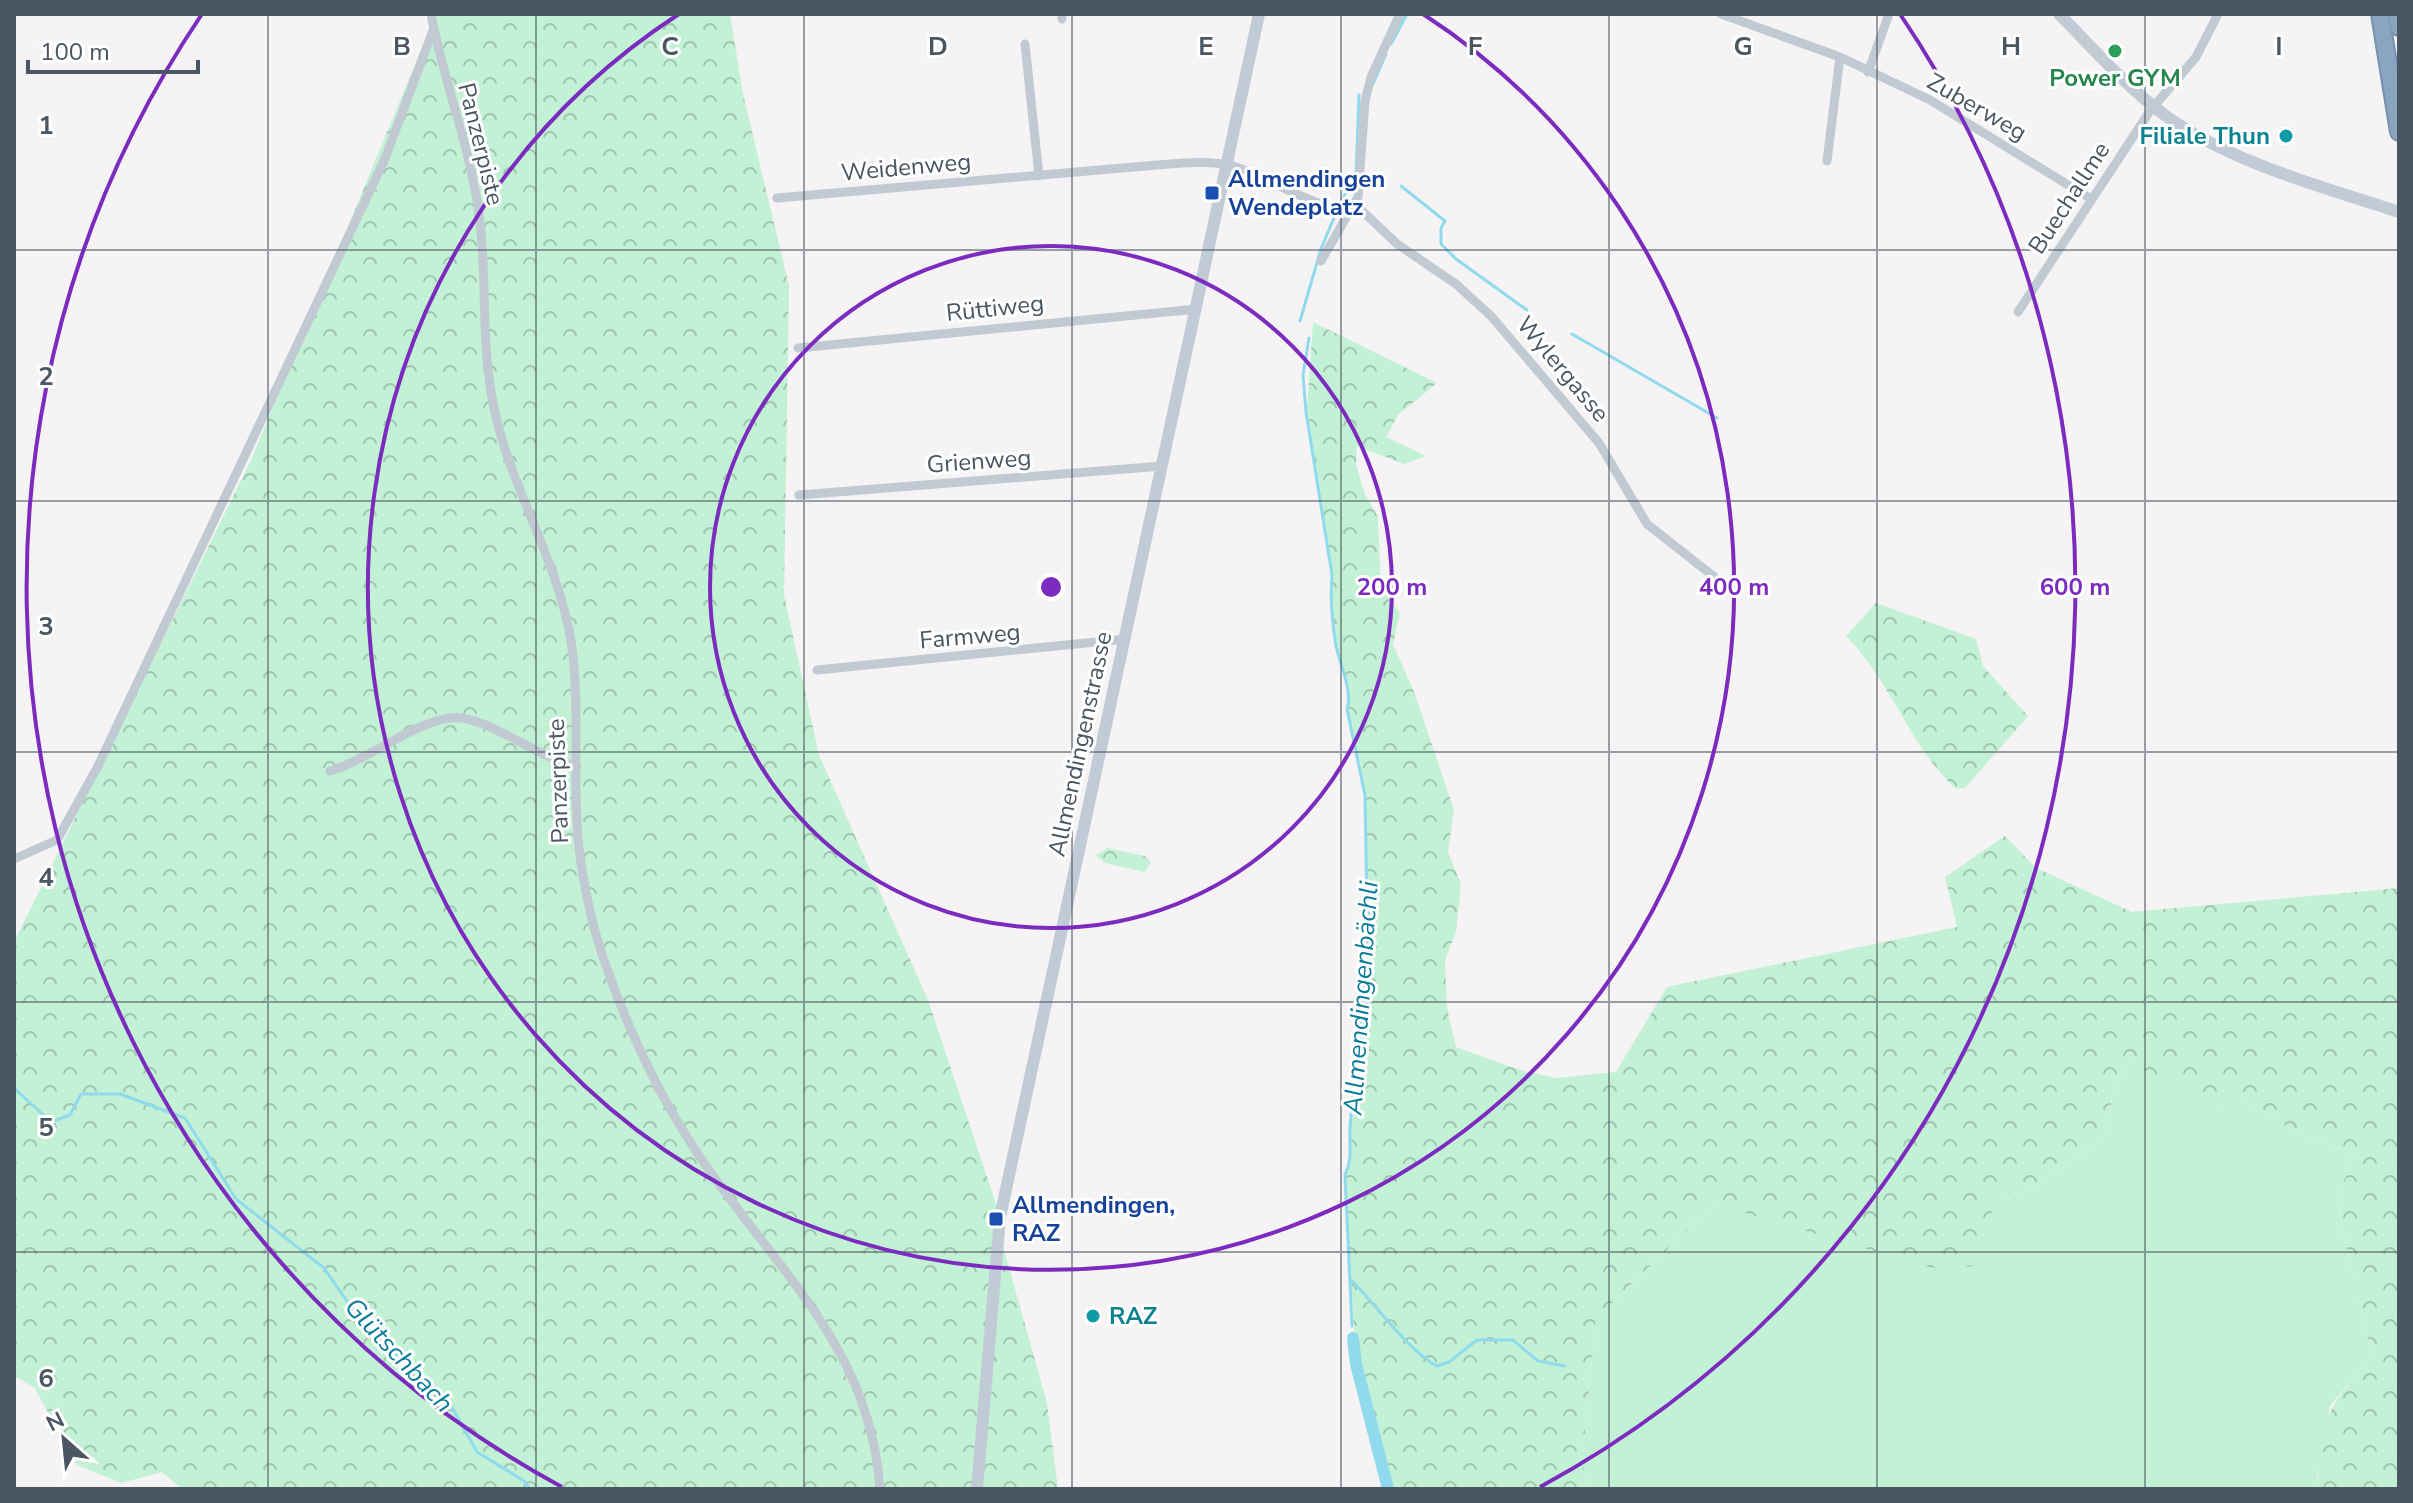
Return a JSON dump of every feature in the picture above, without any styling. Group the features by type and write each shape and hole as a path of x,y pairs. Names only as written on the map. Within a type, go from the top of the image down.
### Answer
{"highway":[{"path":"2380,14 2399,132"},
{"path":"2397,14 2399,27"}],"street":[{"name":"Panzerpiste","path":"431,14 476,193 492,401 506,456 555,581 571,639 579,845 585,885 613,985 665,1096 695,1150 837,1346 867,1409 878,1456 880,1489"},
{"name":"Allmendingenstrasse","path":"977,1489 998,1230 1259,14"},
{"path":"1321,261 1360,190 1365,101 1371,77 1400,14"},
{"name":"Zuberweg","path":"1721,14 1840,57 1955,113 2091,199"},
{"path":"1868,72 1889,14"},
{"path":"2059,14 2154,106 2228,150 2399,212"},
{"name":"Buechallme","path":"2018,312 2154,106 2196,57 2218,14"},
{"path":"14,859 57,840 97,768 384,161 434,28"},
{"path":"1025,44 1039,176"},
{"path":"1827,161 1840,57"},
{"name":"Weidenweg","path":"777,198 1175,164 1225,165"},
{"name":"Wylergasse","path":"1225,165 1332,206 1353,206 1397,244 1456,284 1491,316 1599,443 1654,532 1717,579"},
{"name":"Rüttiweg","path":"798,348 1197,309"},
{"name":"Grienweg","path":"799,495 1162,466"},
{"name":"Farmweg","path":"817,670 1126,639"},
{"path":"330,771 362,761 402,736 437,721 461,718 555,761 577,766"}],"green space":[{"path":"436,14 730,14 743,94 789,286 784,595 819,755 928,1000 997,1207 1003,1246 1047,1403 1058,1489 182,1489 162,1472 121,1483 77,1465 34,1387 14,1376 14,942 252,458"},
{"path":"1313,322 1437,383 1398,415 1386,437 1426,456 1404,464 1357,446 1356,465 1365,494 1378,517 1381,588 1400,613 1393,644 1414,692 1454,810 1448,852 1461,884 1456,932 1445,960 1447,1008 1456,1047 1520,1070 1556,1078 1616,1072 1667,987 1957,927 1945,877 2005,836 2036,868 2132,912 2399,888 2399,1489 2318,1489 2319,1446 2328,1415 2372,1355 2340,1218 2343,1184 2354,1154 2297,1133 2226,1088 2217,1109 2142,1069 2134,1056 2121,1073 2114,1091 2109,1131 2078,1157 2023,1194 1996,1193 1979,1266 1932,1268 1714,1204 1596,1318 1583,1453 1586,1489 1388,1489 1356,1364 1345,1175 1350,1157 1355,1076 1362,1042 1358,991 1364,953 1363,931 1371,918 1367,906 1365,795 1347,709 1347,686 1336,646 1331,602 1332,575 1307,409"},
{"path":"1876,603 1976,639 1983,666 2028,716 1965,788 1956,789 1940,772 1876,673 1846,636"},
{"path":"1108,848 1145,856 1151,862 1145,872 1105,863 1096,855"},
{"path":"2134,1056 2217,1109 2225,1087 2297,1133 2354,1154 2343,1184 2340,1218 2372,1355 2330,1406 2317,1471 2318,1489 1586,1489 1583,1453 1596,1318 1714,1204 1795,1225 1996,1193 2023,1194 2078,1157 2109,1131 2117,1082"}],"waterway":[{"path":"1391,44 1407,14"},
{"path":"1373,84 1386,54"},
{"path":"1341,201 1356,176 1359,95"},
{"path":"1401,186 1445,221 1441,228 1441,244 1456,259 1527,310"},
{"name":"Allmendingenbächli","path":"1300,321 1321,249 1336,213"},
{"path":"1572,334 1717,418"},
{"name":"Allmendingenbächli","path":"1309,338 1303,375 1306,412 1332,575 1331,602 1336,646 1347,686 1347,709 1365,795 1367,906 1371,918 1363,931 1364,953 1358,991 1362,1042 1355,1076 1350,1157 1345,1175 1352,1326"},
{"name":"Glütschbach","path":"14,1088 51,1122 70,1115 81,1094 120,1094 185,1118 236,1199 324,1268 362,1323 449,1402 477,1452 524,1481 530,1489"},
{"path":"1350,1279 1404,1339 1437,1366 1449,1362 1477,1340 1513,1340 1538,1361 1565,1366"},
{"name":"Allmendingenbächli","path":"1353,1338 1356,1364 1388,1489"}],"place":[{"name":"Power GYM","path":"2115,51"},
{"name":"Filiale Thun","path":"2286,136"},
{"name":"Allmendingen Wendeplatz","path":"1212,193"},
{"name":"Allmendingen, RAZ","path":"996,1219"},
{"name":"RAZ","path":"1093,1316"}]}
